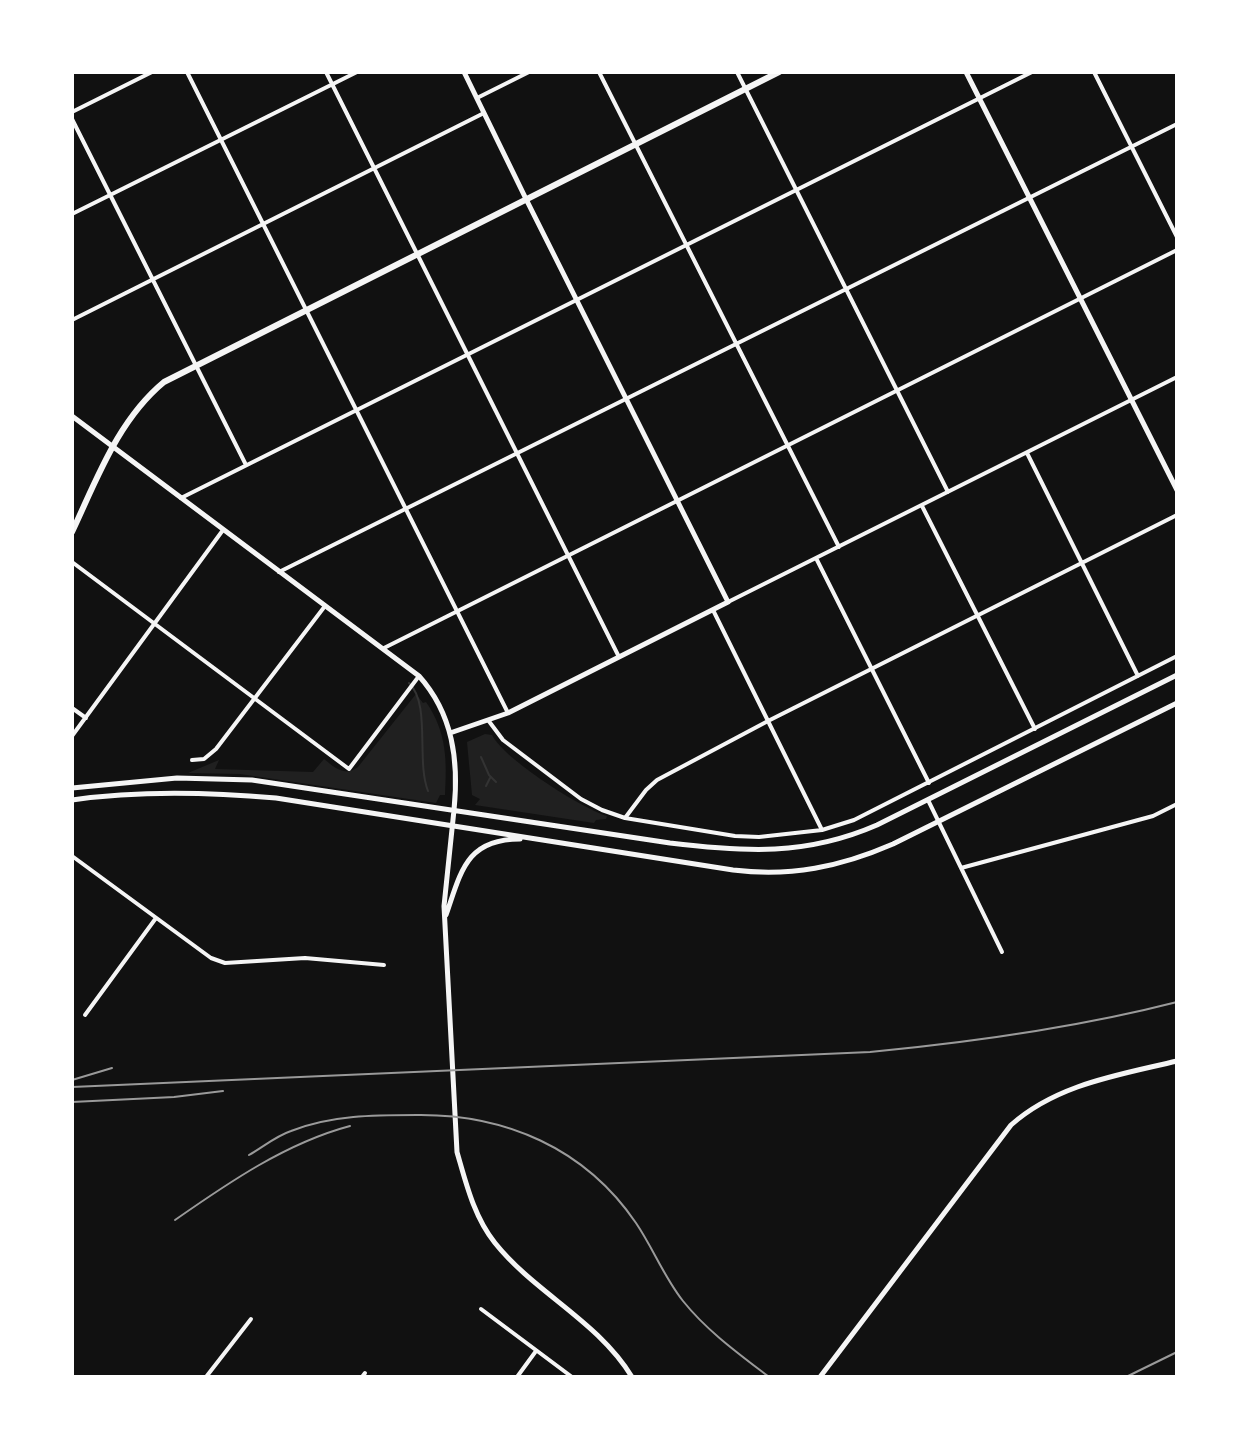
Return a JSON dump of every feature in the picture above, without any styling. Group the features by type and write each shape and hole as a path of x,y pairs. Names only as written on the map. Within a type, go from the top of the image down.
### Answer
{"main road":[{"path":"450,733 508,713 728,602 464,72"},
{"path":"72,532 113,446 133,413 153,391 195,364 527,201 779,72"},
{"path":"966,72 1177,490"},
{"path":"72,416 384,648 419,676 440,706 450,733 457,769 445,920 457,1152 473,1204 495,1243 518,1267 596,1333 632,1377"},
{"path":"72,788 139,780 229,779 670,843 774,851 838,840 877,825 1177,675"},
{"path":"72,800 166,793 235,794 733,870 783,873 845,863 886,847 1177,703"},
{"path":"445,920 460,874 475,852 488,843 502,839 539,839"},
{"path":"820,1377 1011,1125 1042,1102 1081,1085 1177,1061"}],"street":[{"path":"72,112 152,72"},
{"path":"187,72 508,713"},
{"path":"326,72 619,657"},
{"path":"72,214 357,72"},
{"path":"477,98 529,72"},
{"path":"599,72 839,547"},
{"path":"737,72 948,492"},
{"path":"181,498 1032,72"},
{"path":"1094,72 1177,237"},
{"path":"72,320 485,113"},
{"path":"72,119 246,465"},
{"path":"279,572 1177,124"},
{"path":"384,648 1177,250"},
{"path":"728,602 1177,377"},
{"path":"1027,452 1138,676"},
{"path":"922,505 1035,729"},
{"path":"625,818 657,780 1177,515"},
{"path":"72,736 223,530"},
{"path":"816,558 929,783"},
{"path":"72,562 349,769 419,676"},
{"path":"192,760 209,757 325,606"},
{"path":"713,610 822,830"},
{"path":"488,720 503,740 581,799 602,810 625,818 735,836 785,835 822,830 854,820 1177,656"},
{"path":"72,708 86,718"},
{"path":"928,800 1002,952"},
{"path":"961,868 1153,816 1177,804"},
{"path":"72,856 204,955 225,963 305,958 384,965"},
{"path":"85,1015 156,918"},
{"path":"481,1309 572,1377"},
{"path":"206,1377 251,1319"},
{"path":"517,1377 536,1351"}],"shaded area":[{"path":"416,694 433,713 442,736 445,795 440,795 436,803 240,774 188,773 219,760 215,769 313,772 324,759 340,770 353,770"},
{"path":"485,734 492,735 511,757 544,782 607,816 606,819 594,823 475,805 480,799 472,795 467,742"}],"waterway":[{"path":"409,683 420,705 423,764 428,791"},
{"path":"481,757 489,775 496,782"},
{"path":"486,786 490,778"}],"railway":[{"path":"72,1087 870,1052 1025,1033 1177,1002"},
{"path":"72,1080 112,1068"},
{"path":"72,1102 174,1097 223,1091"},
{"path":"249,1155 280,1136 306,1126 369,1116 450,1116 512,1129 540,1140 593,1174 616,1197 692,1312 769,1377"},
{"path":"175,1220 280,1153 350,1126"},
{"path":"1126,1377 1177,1352"}]}
